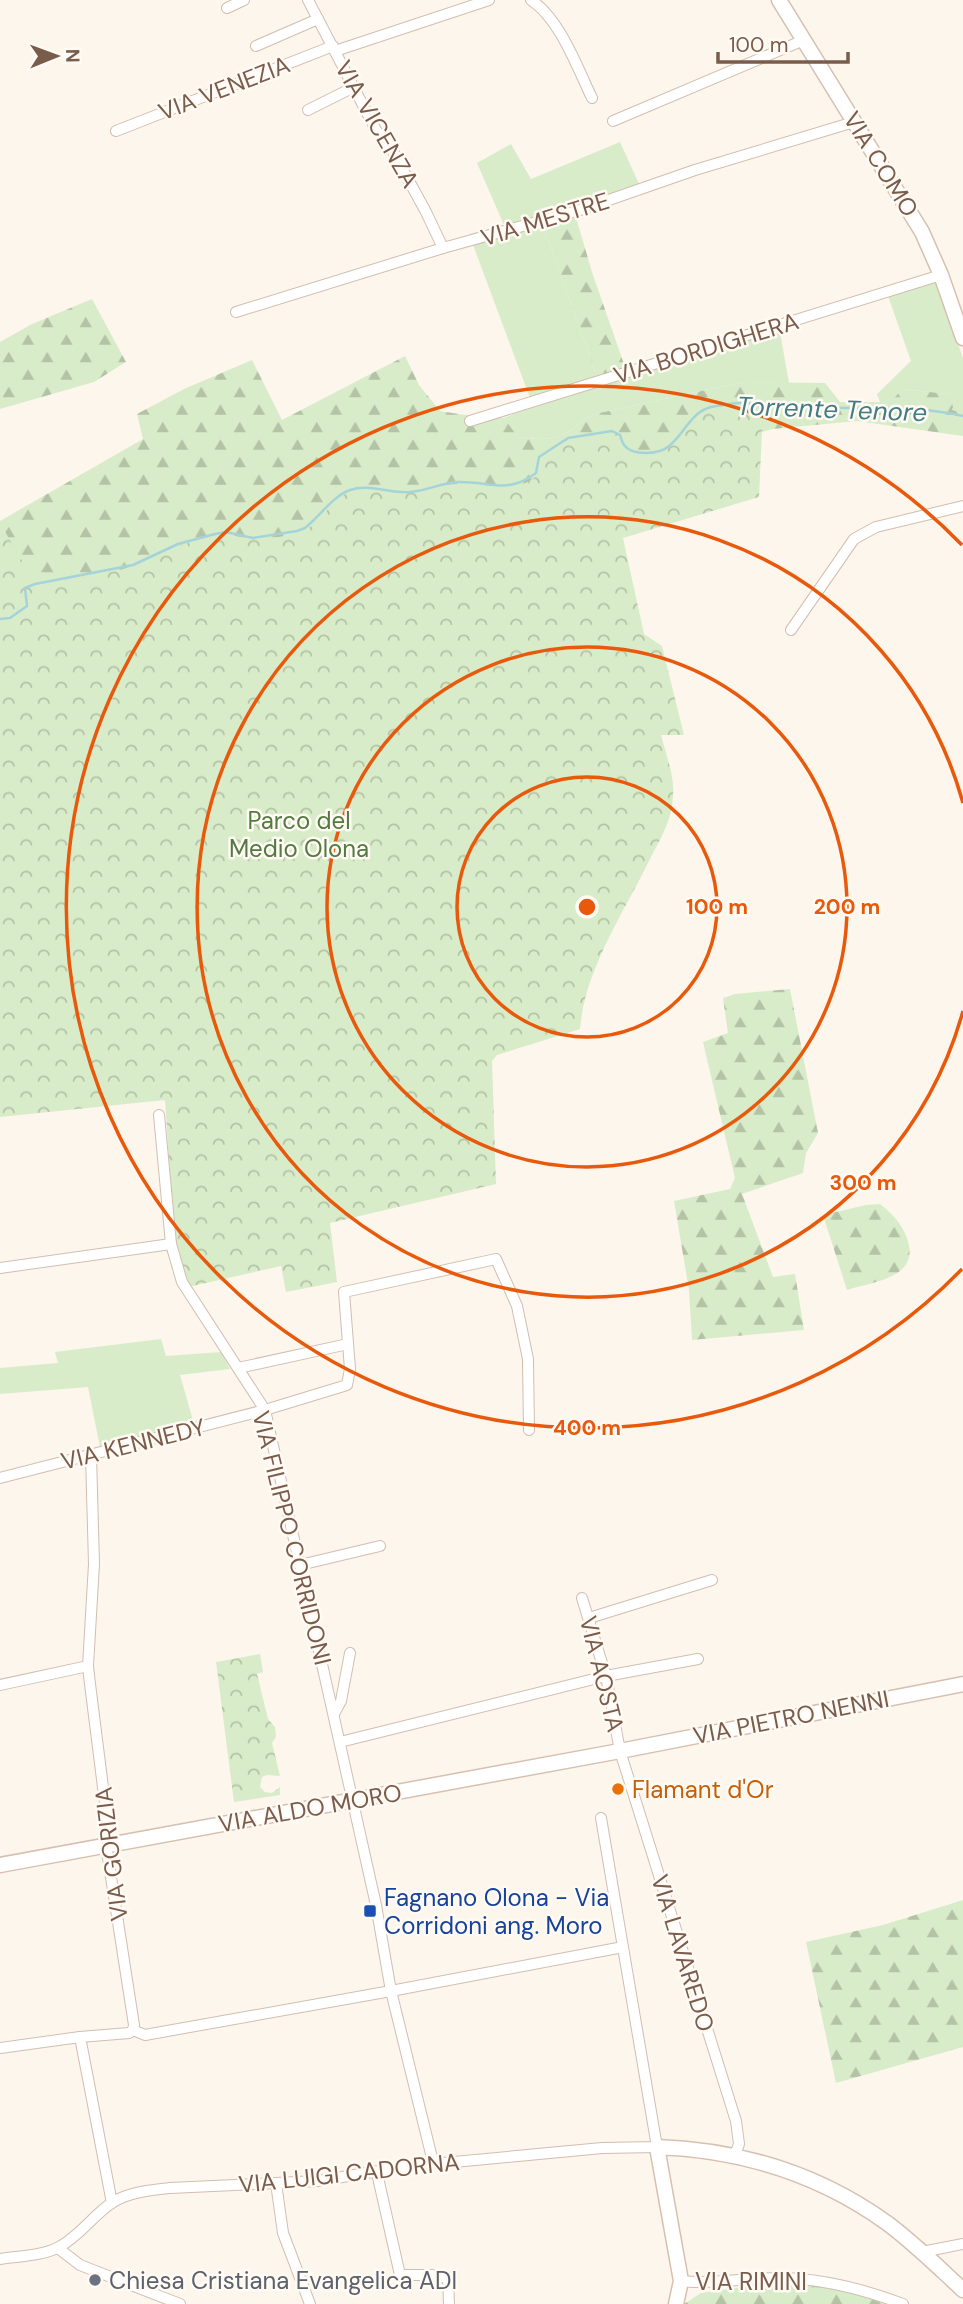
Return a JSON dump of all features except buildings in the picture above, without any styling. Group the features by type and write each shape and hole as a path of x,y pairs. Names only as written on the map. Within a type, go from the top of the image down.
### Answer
{"main road":[{"name":"VIA COMO","path":"779,0 922,232 942,275 963,338"},
{"name":"VIA PIETRO NENNI","path":"620,1751 963,1684"},
{"name":"VIA ALDO MORO","path":"0,1865 620,1751"},
{"path":"676,2304 681,2281 657,2147 707,2150 735,2155 796,2174 837,2191 887,2223 963,2290"}],"street":[{"path":"227,8 244,0"},
{"name":"VIA VICENZA","path":"308,0 377,132 385,137 443,248"},
{"name":"VIA VENEZIA","path":"116,131 334,48 489,0"},
{"path":"531,0 560,31 593,98"},
{"path":"256,46 318,19"},
{"path":"613,121 804,40"},
{"path":"308,110 354,87"},
{"name":"VIA MESTRE","path":"236,312 443,248 580,210 695,170 855,122"},
{"name":"VIA BORDIGHERA","path":"470,421 942,275"},
{"path":"792,630 853,539 876,527 963,506"},
{"name":"VIA FILIPPO CORRIDONI","path":"159,1115 171,1244 182,1282 265,1410 376,1905 391,1991 433,2162"},
{"path":"0,1268 171,1244"},
{"path":"238,1368 348,1344 344,1292 496,1259 517,1306 528,1359 529,1430"},
{"name":"VIA KENNEDY","path":"0,1478 265,1410 347,1385 351,1369 348,1344"},
{"name":"VIA GORIZIA","path":"91,1455 94,1564 88,1666 106,1811 106,1845 133,2030"},
{"path":"300,1565 380,1546"},
{"path":"589,1618 712,1580"},
{"name":"VIA AOSTA","path":"582,1598 606,1676 620,1751"},
{"name":"VIA FILIPPO CORRIDONI","path":"334,1714 341,1702 350,1653"},
{"path":"340,1742 606,1676 698,1659"},
{"path":"0,1685 88,1666"},
{"name":"VIA LAVAREDO","path":"620,1751 736,2121 739,2144 735,2155"},
{"path":"601,1818 657,2147"},
{"path":"0,2048 128,2033 133,2030 145,2035 623,1947"},
{"path":"80,2038 112,2203"},
{"name":"VIA LUIGI CADORNA","path":"58,2248 112,2203 128,2195 170,2188 318,2181 433,2162 602,2148 657,2147"},
{"path":"377,2173 400,2275 448,2278 449,2304"},
{"path":"276,2183 283,2233 310,2304"},
{"path":"922,2252 963,2244"},
{"path":"0,2259 58,2248 80,2266 180,2304"},
{"name":"VIA RIMINI","path":"681,2281 700,2283 781,2278 830,2281 903,2304"}],"green space":[{"path":"620,142 640,186 540,217 600,385 700,342 778,321 789,383 743,382 590,415 573,429 549,438 518,437 504,418 533,406 469,234 504,225 477,163 511,144 531,179"},
{"path":"573,207 626,370 600,385 540,217"},
{"path":"936,281 963,358 963,413 952,411 956,395 902,389 892,402 880,402 877,394 911,361 888,296"},
{"path":"92,299 126,362 94,382 0,409 0,342 32,324"},
{"path":"405,356 419,385 440,411 504,418 518,437 549,438 573,429 590,415 743,382 825,383 840,402 891,402 902,389 957,395 952,410 963,413 963,436 857,421 773,429 0,637 0,521 143,439 137,414 184,389 252,360 282,420"},
{"name":"Parco del Medio Olona","path":"745,404 763,408 759,497 623,538 644,634 662,646 684,735 661,735 673,782 672,805 662,835 598,962 583,1006 580,1029 497,1055 492,1061 496,1184 330,1223 337,1282 286,1292 281,1266 188,1287 176,1249 165,1100 0,1117 0,523 36,585 123,569 214,536 261,539 298,533 315,523 343,495 352,491 368,489 403,493 454,484 500,487 519,485 537,475 540,459 569,439 613,432 621,436 627,447 633,451 641,454 657,453 672,445 694,419 707,410"},
{"path":"790,989 818,1133 806,1153 803,1173 742,1194 773,1277 795,1274 804,1330 692,1340 689,1290 674,1201 730,1189 735,1178 703,1042 728,1033 723,998 735,994"},
{"path":"880,1204 896,1219 905,1233 910,1251 907,1262 902,1270 893,1276 847,1290 823,1215"},
{"path":"161,1339 166,1356 221,1352 230,1369 180,1375 194,1424 100,1447 88,1387 0,1394 0,1368 58,1363 55,1352"},
{"path":"260,1654 263,1672 257,1674 268,1719 275,1727 276,1737 272,1743 280,1776 262,1777 260,1787 265,1792 272,1793 280,1787 280,1795 234,1802 216,1662"},
{"path":"963,1900 963,2047 836,2083 806,1942 883,1925"},
{"path":"764,2284 827,2287 857,2293 887,2304 684,2304 701,2293"}],"waterway":[{"name":"Torrente Tenore","path":"0,619 10,618 27,606 25,588 35,584 133,565 178,544 215,534 226,532 253,538 297,531 305,528 344,493 357,488 410,492 458,482 516,484 536,473 539,457 568,438 612,431 620,435 628,449 639,453 659,451 674,441 693,418 711,407 743,403 765,406 911,409 963,416"}],"place":[{"name":"Flamant d'Or","path":"618,1789"},
{"name":"Fagnano Olona - Via Corridoni ang. Moro","path":"370,1911"},
{"name":"Chiesa Cristiana Evangelica ADI","path":"95,2280"}]}
